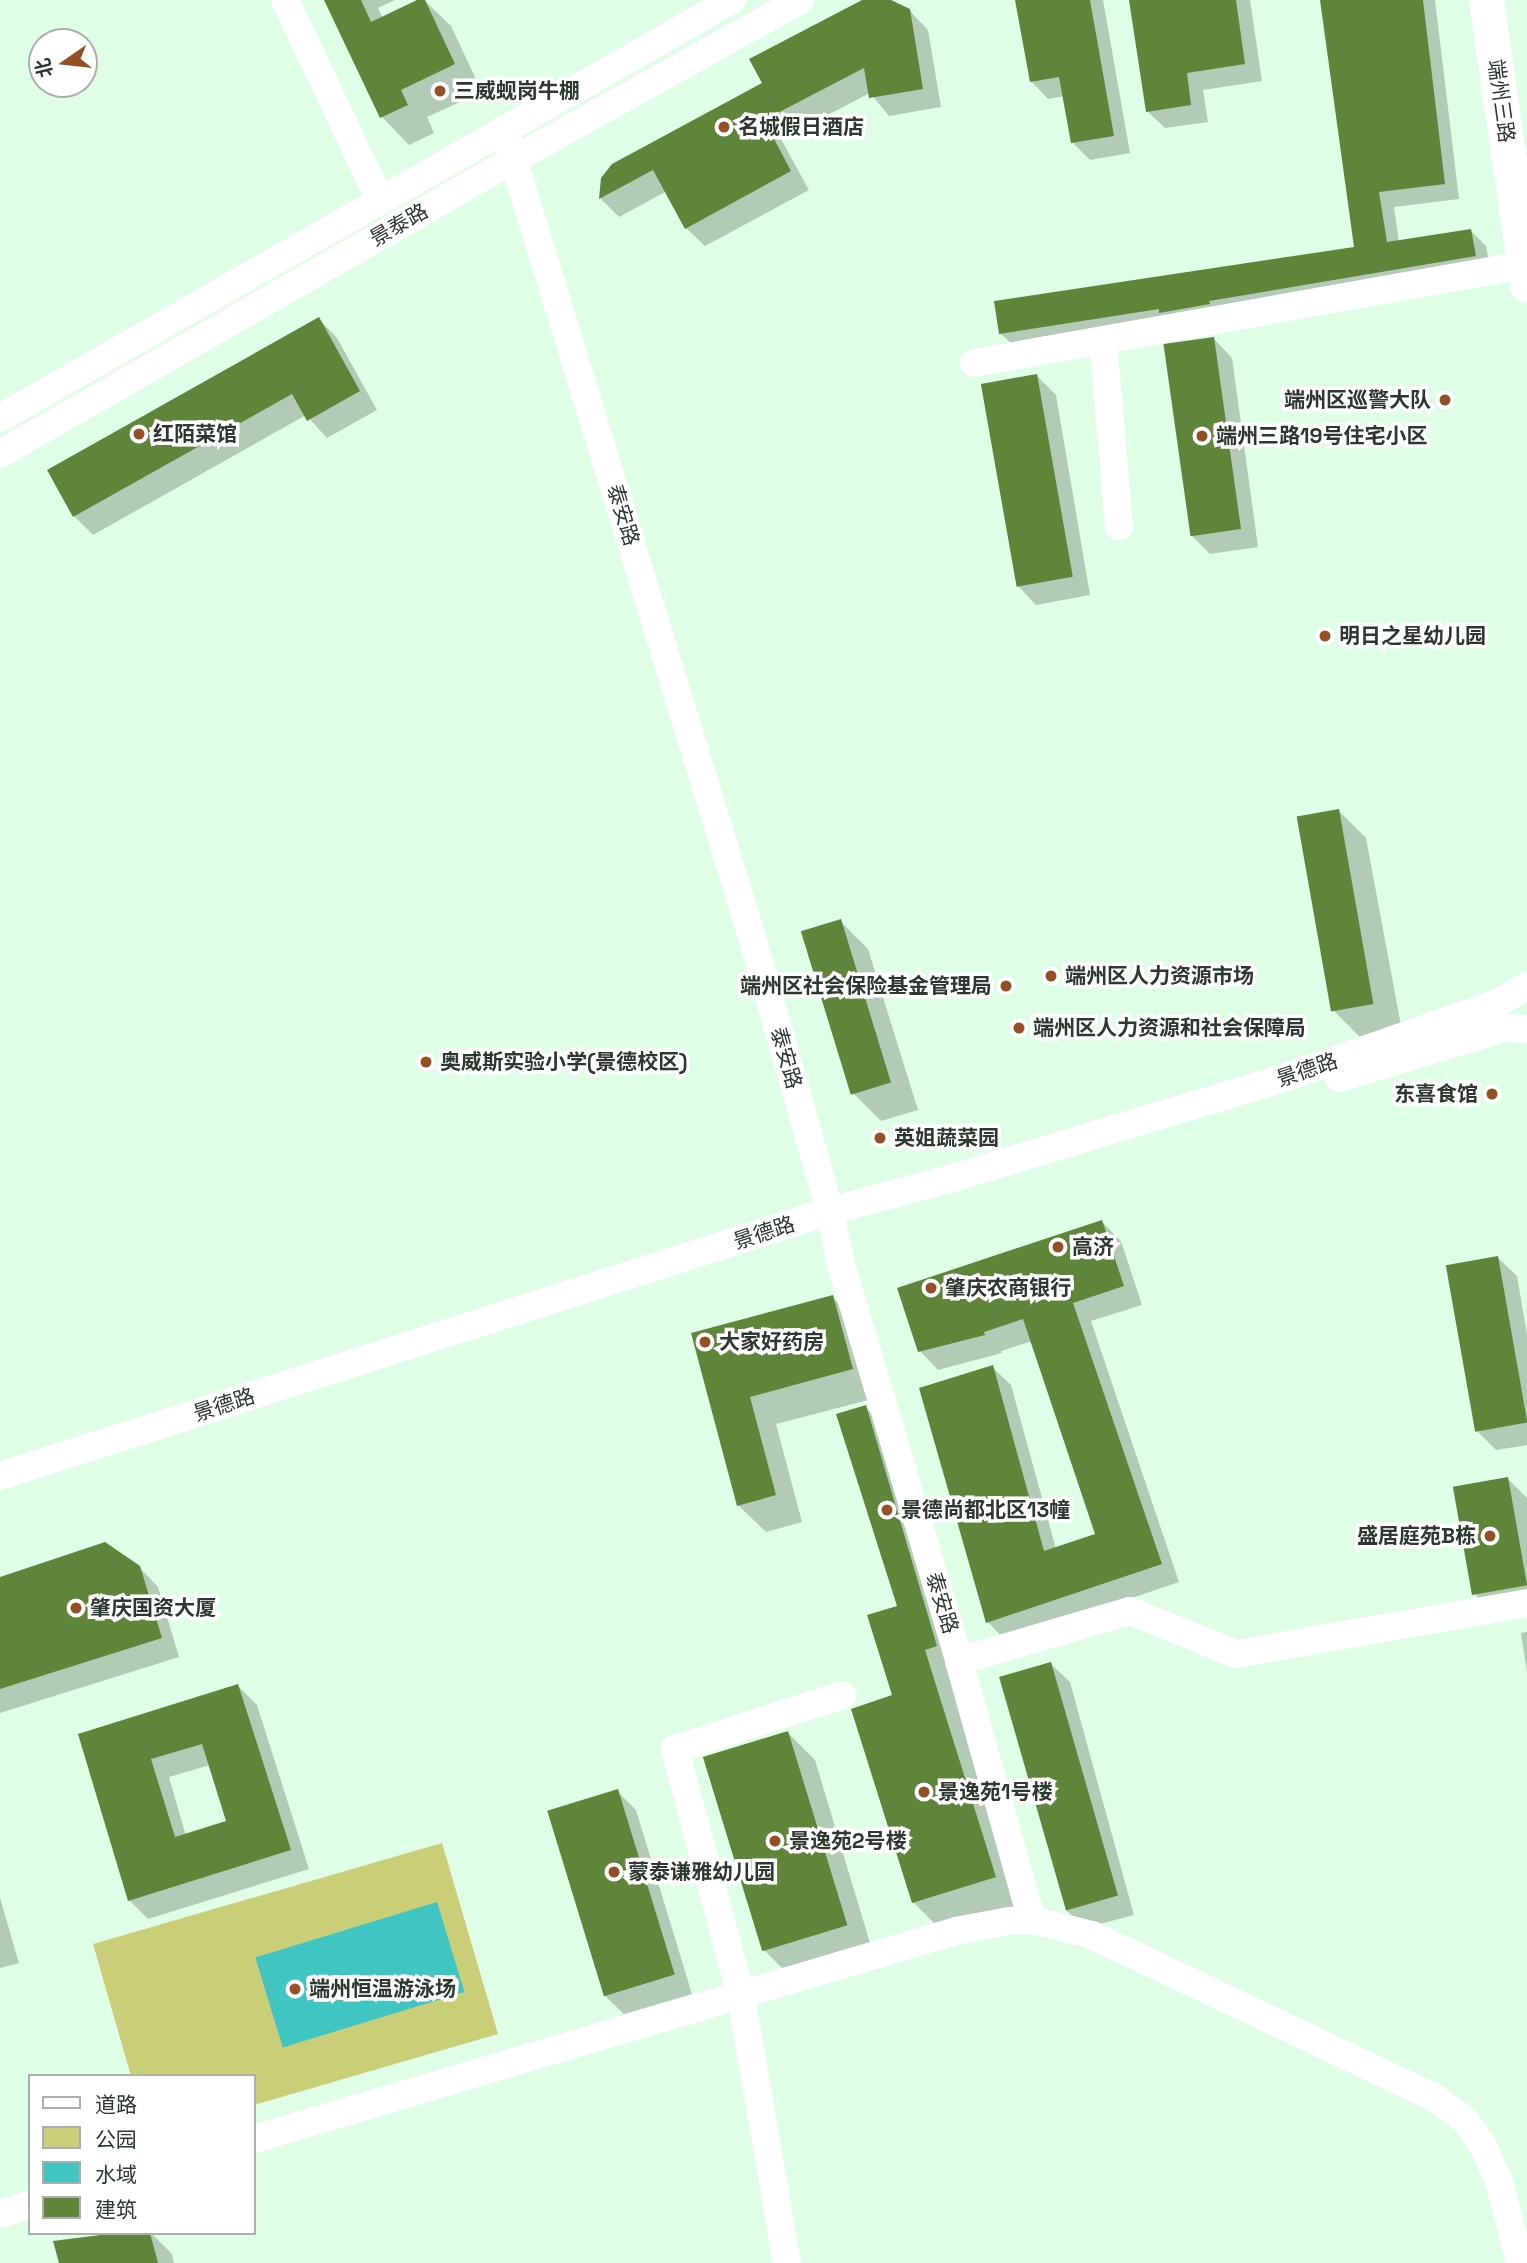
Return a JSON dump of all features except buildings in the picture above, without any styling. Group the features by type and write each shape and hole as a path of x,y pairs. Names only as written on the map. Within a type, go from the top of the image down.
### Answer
{"main road":[{"name":"端州三路","path":"1486,0 1526,275"}],"street":[{"path":"285,0 380,200"},
{"path":"0,418 504,130 704,8 732,0"},
{"name":"景泰路","path":"0,454 513,160 801,0"},
{"name":"泰安路","path":"504,130 752,937 832,1221 841,1264 959,1661 1032,1920"},
{"path":"974,363 1102,340 1526,275"},
{"path":"1102,340 1119,526"},
{"name":"景德路","path":"0,1495 832,1221 946,1180 1296,1074 1500,1002 1527,986"},
{"name":"景德路","path":"0,1476 832,1221 1505,1028 1527,1029"},
{"path":"959,1661 1130,1611 1236,1654 1527,1603"},
{"path":"787,2263 741,1996 675,1749 843,1695"},
{"path":"256,2138 956,1931 1009,1920 1032,1920 1091,1935 1435,2098 1464,2119 1482,2144 1499,2181 1520,2263"},
{"path":"0,2214 28,2206"}],"green space":[{"name":"端州恒温游泳场","path":"442,1843 498,2034 256,2104 256,2074 130,2074 93,1944"}],"water":[{"path":"437,1902 464,1992 283,2047 255,1958"}],"place":[{"name":"三威蚬岗牛棚","path":"440,91"},
{"name":"名城假日酒店","path":"724,127"},
{"name":"端州区巡警大队","path":"1445,400"},
{"name":"红陌菜馆","path":"139,434"},
{"name":"端州三路19号住宅小区","path":"1202,436"},
{"name":"明日之星幼儿园","path":"1325,636"},
{"name":"端州区人力资源市场","path":"1051,976"},
{"name":"端州区社会保险基金管理局","path":"1006,986"},
{"name":"端州区人力资源和社会保障局","path":"1019,1028"},
{"name":"奥威斯实验小学(景德校区)","path":"426,1062"},
{"name":"东喜食馆","path":"1492,1094"},
{"name":"英姐蔬菜园","path":"880,1138"},
{"name":"高济","path":"1058,1247"},
{"name":"肇庆农商银行","path":"931,1288"},
{"name":"大家好药房","path":"705,1342"},
{"name":"景德尚都北区13幢","path":"887,1510"},
{"name":"盛居庭苑B栋","path":"1490,1536"},
{"name":"肇庆国资大厦","path":"76,1608"},
{"name":"景逸苑1号楼","path":"924,1792"},
{"name":"景逸苑2号楼","path":"775,1841"},
{"name":"蒙泰谦雅幼儿园","path":"614,1872"},
{"name":"端州恒温游泳场","path":"295,1989"}]}
